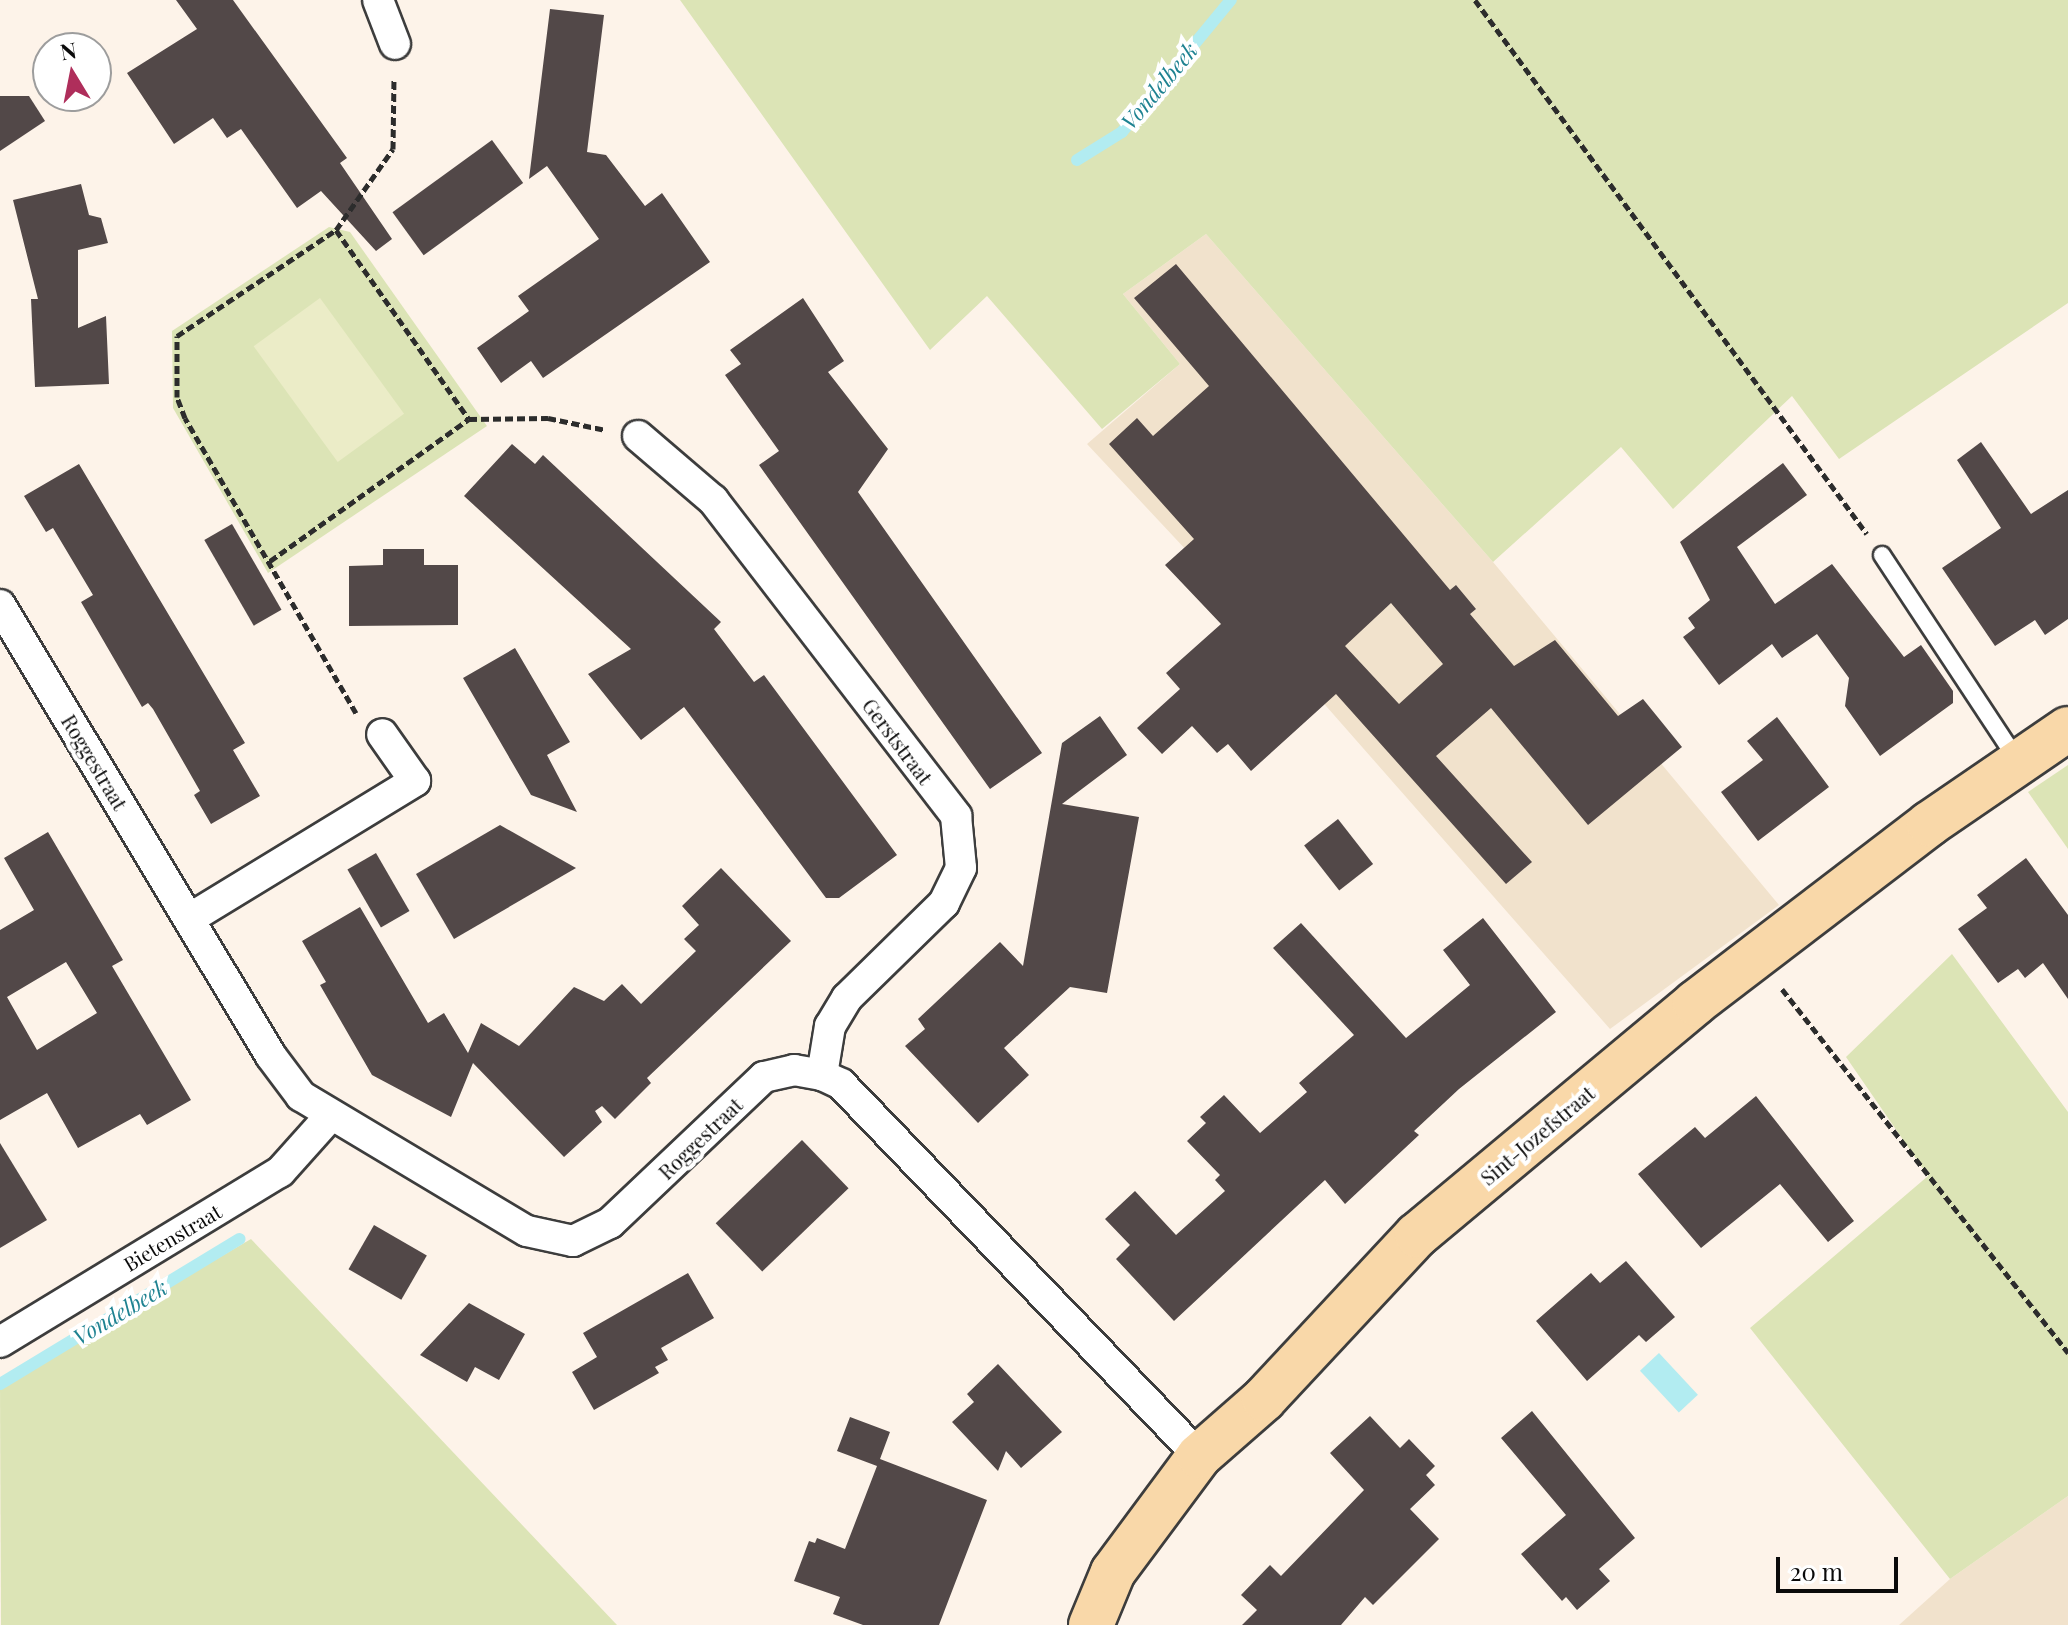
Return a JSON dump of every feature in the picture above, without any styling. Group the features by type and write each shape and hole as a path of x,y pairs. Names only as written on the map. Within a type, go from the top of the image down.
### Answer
{"street":[{"path":"378,0 395,44"},
{"name":"Gerststraat","path":"638,436 713,500 956,816 961,868 944,903 847,998 830,1026 822,1075"},
{"name":"Roggestraat","path":"0,605 271,1056 301,1096 527,1231 573,1241 610,1223 764,1077 794,1070 822,1075"},
{"name":"Sint-Jozefstraat","path":"1091,1625 1113,1572 1199,1456 1264,1399 1417,1235 1756,957 2068,729"},
{"path":"189,919 415,781 382,734"},
{"path":"822,1075 841,1084 1199,1456"},
{"name":"Bietenstraat","path":"0,1342 280,1172 330,1116"}],"lane":[{"path":"1882,555 2019,763"}],"path":[{"path":"1475,0 1882,555"},
{"path":"382,734 358,717 341,691 270,561 185,418 177,397 177,336 336,230 393,149 395,44"},
{"path":"336,230 469,419"},
{"path":"270,561 469,419 548,418 638,436"},
{"path":"1756,957 2068,1353"}],"shaded area":[{"path":"1206,234 1493,562 1779,905 1610,1029 1232,599 1087,444 1180,364 1123,294"},
{"path":"2068,1496 2068,1625 1899,1625 1950,1579"}],"green space":[{"path":"680,0 2068,0 2068,303 1839,459 1792,396 1673,509 1621,447 1493,562 1206,234 1123,294 1180,364 1102,429 987,296 930,350"},
{"path":"329,227 350,232 487,426 268,573 173,408 172,331"},
{"path":"320,298 404,414 338,462 254,346"},
{"path":"2068,765 2068,849 2028,792"},
{"path":"1952,954 2068,1112 2068,1496 1950,1579 1750,1328 1928,1176 1846,1057"},
{"path":"251,1239 617,1625 1,1625 0,1385"}],"water":[{"path":"1659,1353 1698,1395 1679,1412 1640,1371"}],"building":[{"path":"176,0 233,0 347,158 340,163 392,239 376,251 321,191 297,208 241,129 227,138 213,118 174,144 127,73 197,29"},
{"path":"550,9 604,15 587,152 606,155 645,206 662,193 710,262 543,378 531,361 501,383 477,348 529,311 518,296 599,239 547,166 529,179"},
{"path":"0,96 29,96 32,112 39,112 45,121 0,151"},
{"path":"492,140 523,183 424,255 392,212"},
{"path":"81,184 89,215 101,218 108,243 78,250 78,328 106,316 109,384 35,387 31,299 38,299 13,200"},
{"path":"1176,264 1450,590 1456,585 1476,609 1470,614 1514,666 1555,640 1618,716 1643,699 1682,747 1588,825 1491,708 1436,756 1532,862 1506,884 1336,694 1251,771 1228,744 1217,753 1192,726 1162,754 1137,728 1180,689 1166,673 1221,624 1165,565 1194,539 1109,444 1137,418 1153,436 1209,386 1134,298","holes":["1391,603 1443,664 1399,704 1345,646"]},
{"path":"803,298 844,361 828,372 888,449 858,492 1042,753 990,789 759,465 779,451 725,375 741,364 730,350"},
{"path":"1981,442 2031,514 2068,490 2068,619 2045,635 2035,620 1995,646 1942,568 2001,528 1957,460"},
{"path":"512,444 535,464 543,455 721,622 714,629 754,682 764,675 897,855 839,898 826,898 684,707 641,740 588,674 631,649 464,496"},
{"path":"1783,463 1807,495 1737,547 1775,604 1832,564 1904,657 1921,645 1953,691 1953,703 1880,756 1845,706 1849,678 1817,634 1782,658 1772,644 1719,685 1683,637 1695,628 1688,618 1710,600 1680,542"},
{"path":"79,464 245,743 233,750 260,796 211,824 194,795 200,791 153,709 148,703 142,707 81,602 93,595 53,528 46,532 24,496"},
{"path":"232,524 282,610 254,626 204,540"},
{"path":"383,549 424,549 424,565 458,565 458,625 349,626 349,566 383,565"},
{"path":"515,648 570,742 547,755 577,812 531,795 463,678"},
{"path":"1100,716 1127,755 1062,804 1139,817 1107,993 1070,987 1004,1048 1029,1075 978,1123 905,1046 925,1029 918,1019 1000,942 1023,966 1062,743"},
{"path":"1777,717 1829,787 1758,841 1721,792 1763,760 1747,741"},
{"path":"1338,819 1373,864 1339,890 1304,845"},
{"path":"500,825 576,868 454,939 416,874"},
{"path":"48,832 123,960 112,966 191,1100 147,1125 140,1114 78,1148 47,1093 0,1120 0,930 34,910 4,858","holes":["66,962 97,1013 37,1050 7,997"]},
{"path":"376,853 410,911 381,928 347,870"},
{"path":"2026,858 2068,915 2068,999 2043,963 2025,978 2018,969 1998,983 1958,929 1987,908 1977,895"},
{"path":"721,868 791,941 647,1078 651,1083 615,1119 602,1106 595,1111 602,1122 564,1157 473,1063 451,1117 372,1075 320,985 326,982 302,941 360,907 428,1023 444,1013 468,1053 481,1023 519,1046 574,987 604,1001 622,984 641,1004 696,951 684,939 699,925 682,906"},
{"path":"1483,918 1556,1012 1459,1089 1414,1131 1419,1135 1345,1204 1325,1180 1174,1321 1116,1259 1130,1245 1105,1219 1135,1191 1176,1235 1225,1191 1215,1180 1220,1175 1187,1141 1206,1123 1200,1117 1224,1095 1260,1133 1307,1092 1299,1083 1354,1035 1273,948 1301,923 1406,1038 1470,985 1443,950"},
{"path":"1756,1096 1854,1221 1828,1242 1780,1184 1701,1248 1638,1174 1695,1127 1705,1138"},
{"path":"802,1140 849,1188 762,1272 716,1223"},
{"path":"0,1143 47,1220 0,1248"},
{"path":"374,1225 427,1256 401,1300 348,1269"},
{"path":"1626,1261 1675,1317 1646,1342 1639,1335 1587,1381 1536,1321 1591,1273 1600,1283"},
{"path":"688,1273 714,1318 661,1348 668,1360 655,1367 659,1373 594,1410 572,1372 597,1357 583,1333"},
{"path":"469,1303 525,1334 499,1380 475,1367 467,1382 420,1355"},
{"path":"998,1364 1062,1432 1021,1468 1006,1451 998,1471 952,1422 974,1402 967,1394"},
{"path":"1532,1411 1635,1538 1599,1569 1610,1581 1577,1610 1566,1597 1562,1601 1521,1554 1566,1515 1501,1438"},
{"path":"1370,1416 1400,1448 1409,1439 1435,1466 1426,1475 1435,1485 1410,1509 1439,1539 1373,1605 1365,1597 1341,1625 1242,1625 1257,1610 1241,1595 1270,1565 1281,1576 1364,1490 1330,1453"},
{"path":"850,1417 890,1432 880,1459 987,1500 939,1625 863,1625 833,1614 840,1597 794,1581 809,1541 815,1543 817,1538 845,1549 877,1466 837,1451"}],"waterway":[{"name":"Vondelbeek","path":"1077,160 1122,132 1231,0"},
{"name":"Vondelbeek","path":"0,1384 239,1239"}]}
